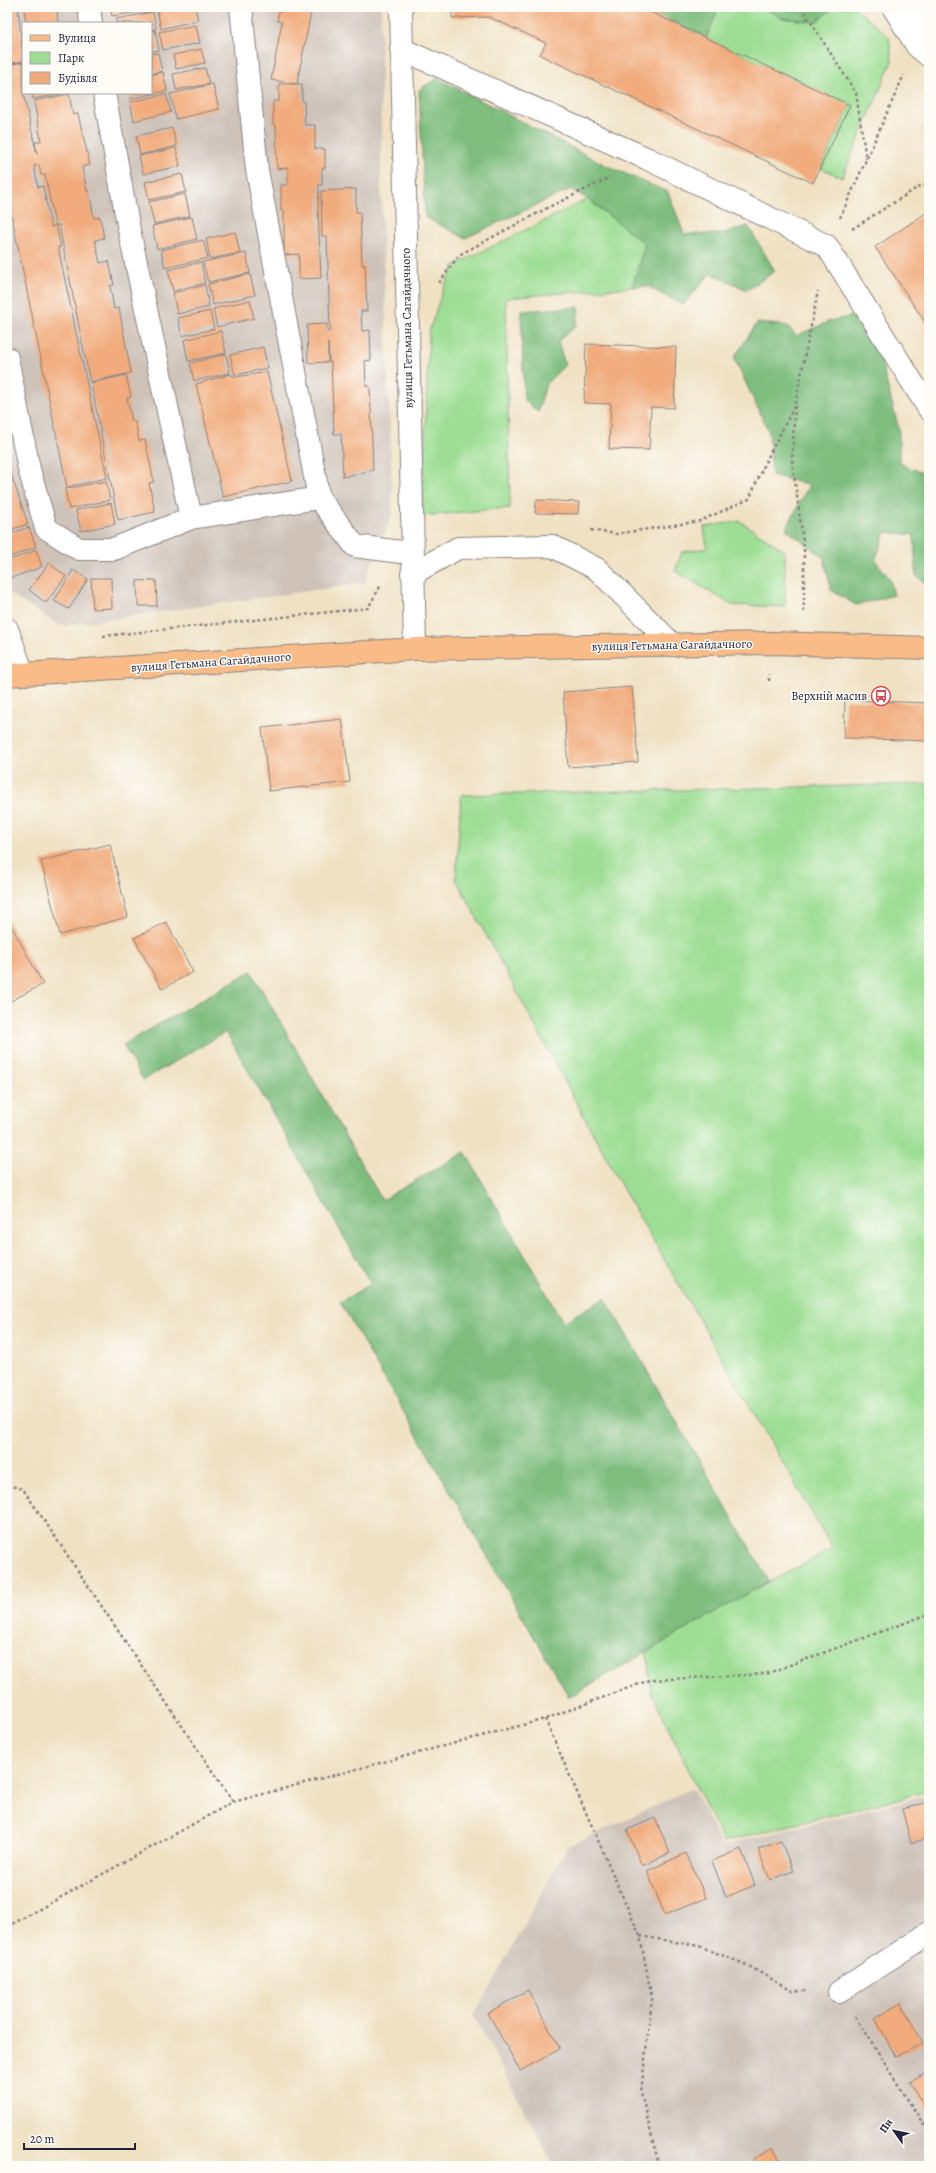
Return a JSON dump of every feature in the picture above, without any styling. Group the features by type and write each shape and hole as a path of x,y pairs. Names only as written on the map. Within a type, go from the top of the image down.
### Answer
{"main road":[{"name":"вулиця Гетьмана Сагайдачного","path":"15,674 415,649 773,643 929,648"}],"street":[{"path":"89,7 92,22"},
{"path":"241,7 257,170 319,498 355,546 406,551"},
{"name":"вулиця Гетьмана Сагайдачного","path":"401,7 406,551 412,574 415,649"},
{"path":"894,7 925,44"},
{"path":"401,49 648,159 827,246 929,408"},
{"path":"104,94 129,230 191,518"},
{"path":"7,358 29,469 46,528 79,549 114,549 191,518 319,498"},
{"path":"412,574 458,548 552,546 597,569 673,645"},
{"path":"7,629 15,674"},
{"path":"839,1992 929,1933"}],"path":[{"path":"801,7 856,93 866,159"},
{"path":"804,615 804,547 792,460 795,405 827,246 866,159 925,44"},
{"path":"438,284 459,255 551,206 648,159"},
{"path":"827,246 920,186 929,185"},
{"path":"587,529 616,534 700,521 749,499 767,459 795,405"},
{"path":"99,636 368,608 406,551"},
{"path":"7,1485 23,1489 233,1802"},
{"path":"7,1927 233,1802 545,1719 650,1680 766,1674 929,1614"},
{"path":"545,1719 640,1936 652,1999 641,2092 658,2166"},
{"path":"640,1936 699,1946 747,1964 792,1991 839,1992 929,2134"}],"shaded area":[{"path":"7,7 381,7 381,189 393,513 364,583 61,626 7,592"},
{"path":"693,1788 721,1846 929,1795 929,2166 554,2166 474,2016 567,1847"}],"green space":[{"path":"640,7 719,7 706,38"},
{"path":"719,7 762,7 782,18 816,22 834,7 854,7 889,37 892,61 842,178 821,168 850,105 706,38"},
{"path":"762,7 834,7 816,22 782,18"},
{"path":"437,78 607,166 668,192 684,234 722,234 748,226 775,271 747,290 711,273 683,305 647,286 632,287 645,244 588,199 571,189 465,238 425,217 419,90"},
{"path":"588,199 646,244 632,287 506,298 510,508 422,516 429,331 444,287 455,265"},
{"path":"579,307 576,326 558,341 565,365 546,384 538,412 524,400 521,311"},
{"path":"853,316 873,331 899,430 899,463 929,476 929,586 916,575 914,535 886,532 875,560 889,578 894,595 856,605 831,590 824,558 786,529 809,485 772,475 769,432 734,358 757,323 788,326 796,336 830,321"},
{"path":"740,521 785,551 785,607 732,605 675,571 682,552 707,548 704,527"},
{"path":"929,784 929,1791 723,1842 651,1691 646,1646 833,1549 622,1187 456,879 461,795"},
{"path":"251,971 382,1200 465,1152 563,1322 605,1298 769,1581 569,1697 340,1302 371,1284 226,1032 143,1080 123,1045"}],"building":[{"path":"7,7 18,7 22,61 7,64"},
{"path":"24,7 57,7 58,22 26,22"},
{"path":"110,7 164,7 164,8 112,16"},
{"path":"172,7 195,7 198,20 161,29 157,11"},
{"path":"280,7 312,7 297,84 271,80 282,22 277,21"},
{"path":"452,7 640,7 850,105 813,183 540,55 546,43 489,17 452,18"},
{"path":"153,12 156,29 152,30 152,22 117,22 116,19"},
{"path":"196,25 200,43 163,50 159,32"},
{"path":"155,30 159,50 152,52 152,31"},
{"path":"201,49 205,63 176,69 173,55"},
{"path":"158,53 162,71 152,74 152,54"},
{"path":"22,62 22,94 37,154 35,142 41,141 34,101 69,94 73,115 78,114 90,165 82,167 87,191 89,191 94,218 100,217 104,238 95,240 100,263 109,261 114,285 110,286 114,309 119,308 131,373 90,382 59,225 55,225 45,175 41,175 39,165 34,166 38,187 43,186 51,227 56,226 61,247 58,247 107,478 67,487 7,193 7,65"},
{"path":"205,68 209,84 176,90 173,74"},
{"path":"163,72 167,91 130,99 129,94 152,94 152,75"},
{"path":"213,84 219,109 176,119 170,94"},
{"path":"279,84 302,84 302,101 304,101 305,125 315,125 315,149 325,149 325,168 322,168 322,185 319,185 318,210 321,278 299,279 299,254 284,255 284,210 281,211 281,185 288,185 288,168 277,169 276,125 273,125 273,101 279,101"},
{"path":"32,94 61,94 33,99"},
{"path":"166,94 171,112 134,121 130,102"},
{"path":"172,128 177,146 140,155 136,136"},
{"path":"176,148 180,166 143,174 139,156"},
{"path":"182,174 186,192 149,200 145,182"},
{"path":"356,189 356,212 360,212 362,265 365,265 367,311 361,311 362,331 370,330 371,360 365,361 366,386 370,386 373,470 343,477 341,434 334,434 331,362 329,362 328,343 328,362 308,363 307,325 327,324 327,332 330,331 327,236 322,236 321,191"},
{"path":"185,194 190,216 154,224 149,202"},
{"path":"929,211 929,328 875,247"},
{"path":"192,217 197,239 157,249 152,226"},
{"path":"235,232 240,253 210,259 206,239"},
{"path":"203,240 208,258 165,268 161,250"},
{"path":"246,253 250,273 208,282 203,262"},
{"path":"201,262 205,283 173,291 168,270"},
{"path":"250,274 255,295 213,305 208,284"},
{"path":"205,285 209,307 177,314 173,293"},
{"path":"250,300 254,318 217,327 213,309"},
{"path":"210,311 214,329 182,336 178,318"},
{"path":"221,331 226,353 188,361 184,340"},
{"path":"586,344 676,347 674,408 651,407 649,450 609,449 611,404 584,403"},
{"path":"263,347 268,368 235,375 230,355"},
{"path":"226,354 230,373 194,381 190,363"},
{"path":"267,372 292,481 223,497 196,384 230,374 235,377"},
{"path":"126,375 131,397 127,398 132,421 135,421 139,441 145,440 154,482 149,483 155,512 118,520 91,383"},
{"path":"7,462 28,524 7,531"},
{"path":"106,481 110,500 69,509 65,489"},
{"path":"536,500 579,502 578,514 535,513"},
{"path":"111,503 115,524 81,531 76,510"},
{"path":"29,527 36,547 7,558 7,535"},
{"path":"36,550 42,567 11,578 7,561"},
{"path":"49,563 66,576 46,603 29,590"},
{"path":"73,570 88,579 69,609 54,601"},
{"path":"91,578 111,578 112,608 93,609"},
{"path":"156,580 157,606 138,606 137,581"},
{"path":"632,687 638,762 568,767 563,692"},
{"path":"845,700 929,703 929,741 844,738"},
{"path":"342,719 350,782 269,791 262,728"},
{"path":"110,844 128,917 60,935 41,861"},
{"path":"7,918 43,984 7,1003"},
{"path":"166,922 193,972 162,989 134,938"},
{"path":"929,1802 929,1838 911,1843 902,1809"},
{"path":"655,1818 670,1853 642,1866 627,1830"},
{"path":"781,1841 793,1871 770,1880 758,1849"},
{"path":"741,1849 755,1885 726,1897 712,1861"},
{"path":"686,1853 706,1898 665,1915 647,1871"},
{"path":"528,1990 560,2049 520,2071 488,2013"},
{"path":"901,2003 923,2043 896,2057 875,2018"},
{"path":"929,2072 929,2115 910,2082"},
{"path":"773,2148 783,2166 757,2166 753,2159"}],"place":[{"name":"Верхній масив","path":"881,696"}]}
